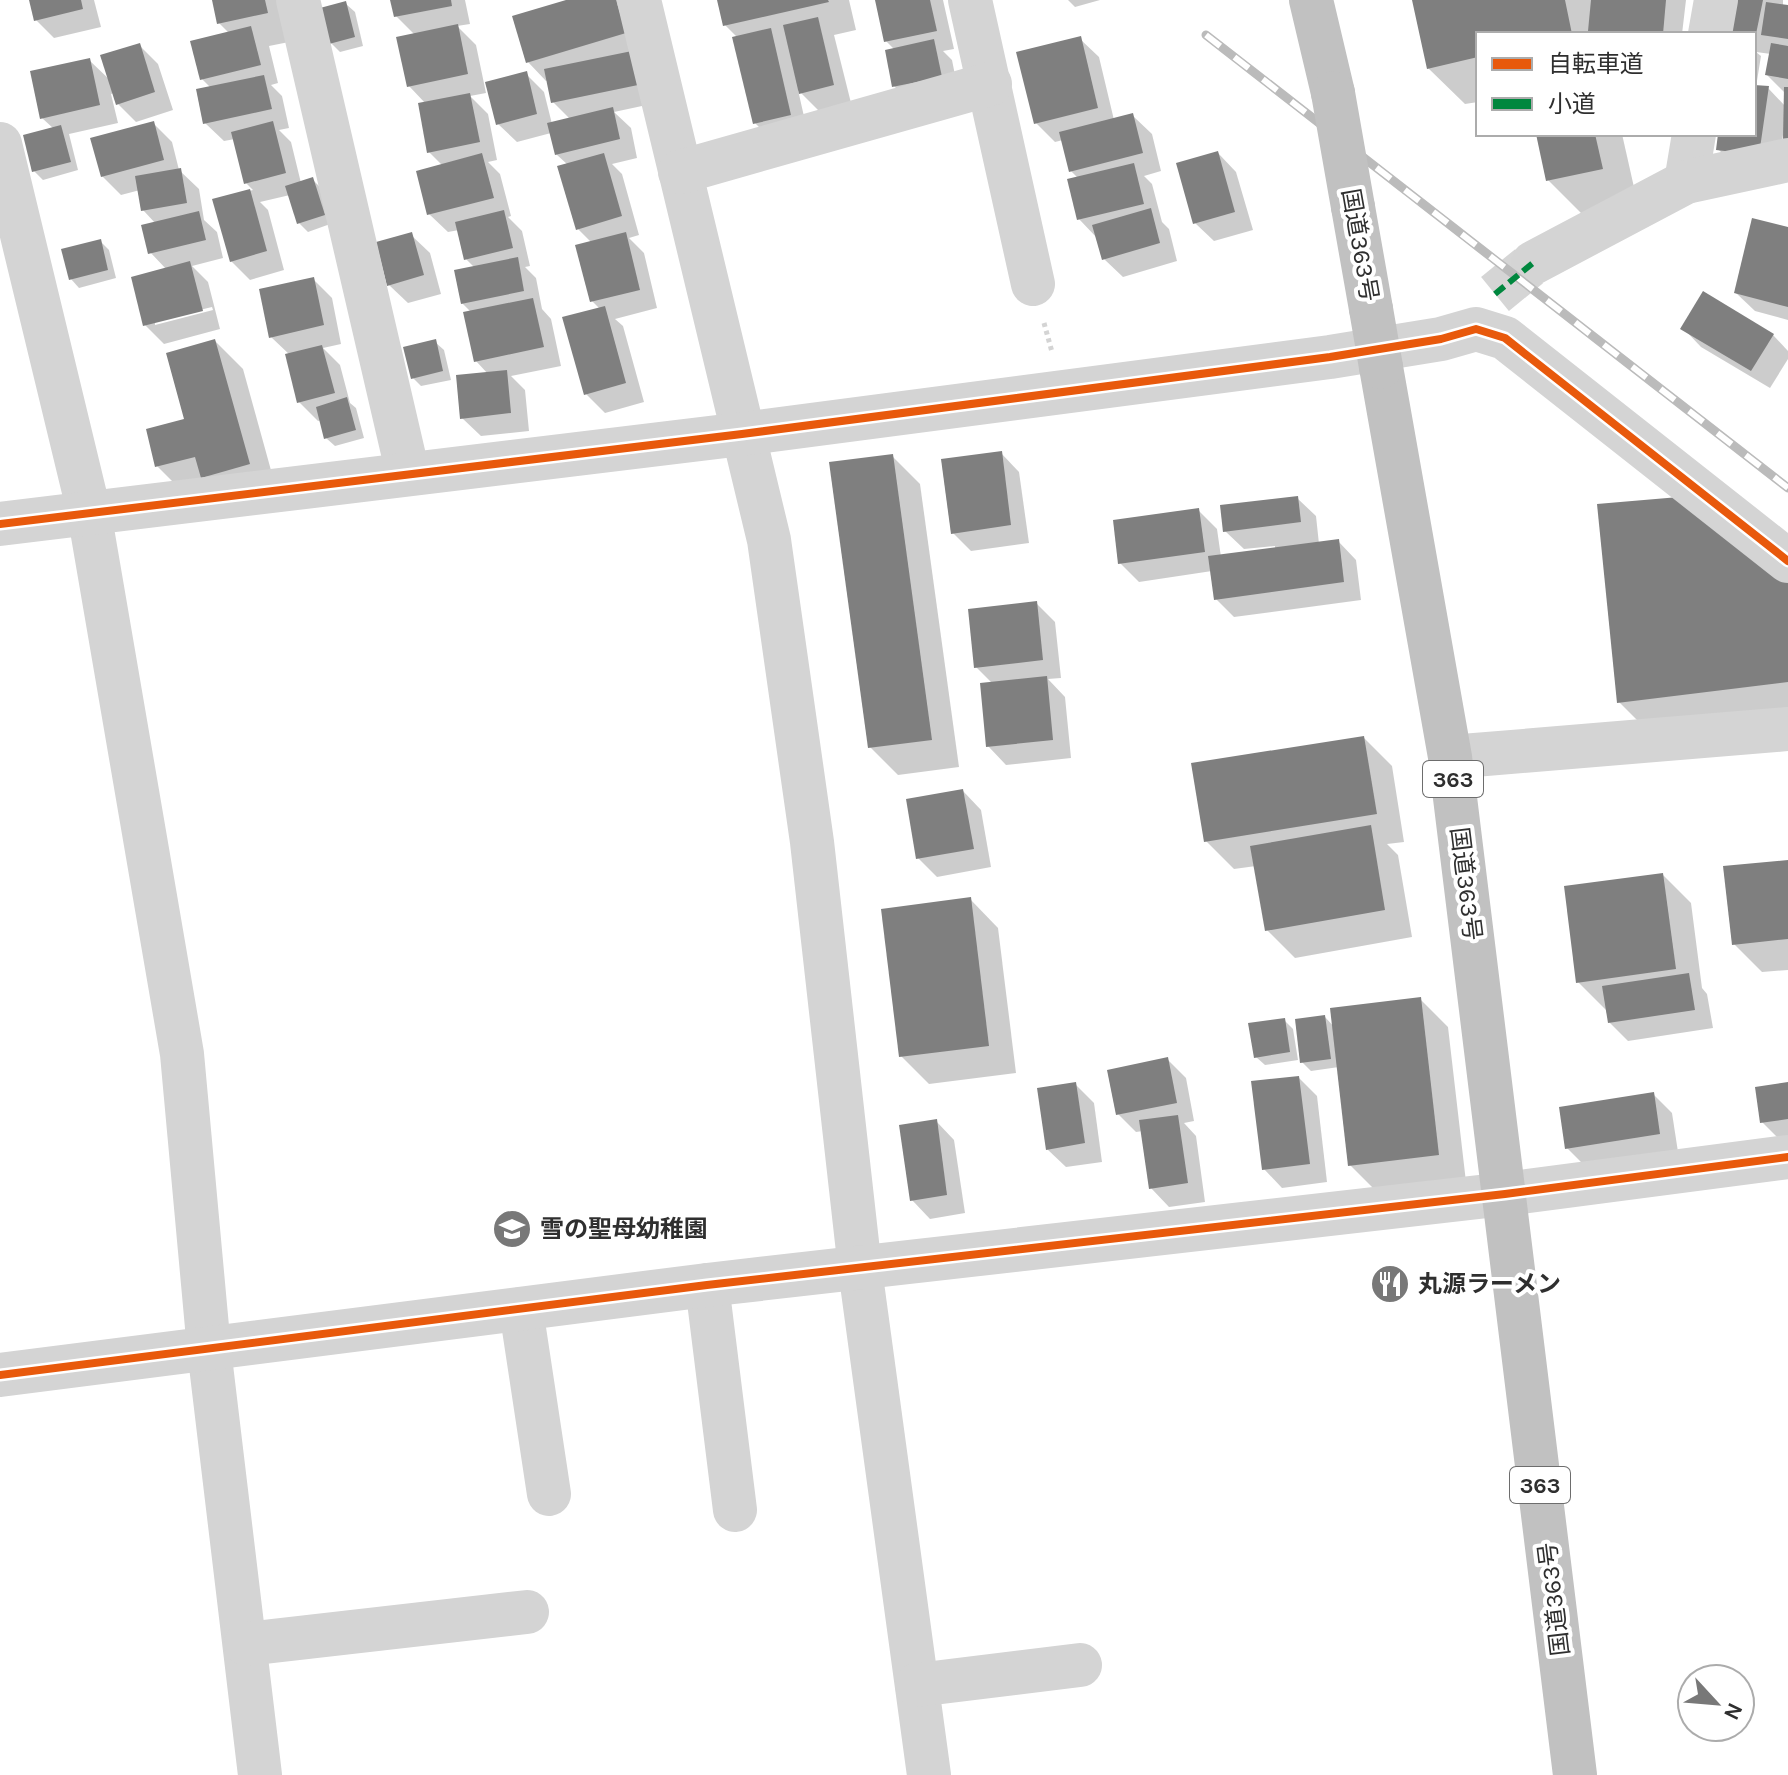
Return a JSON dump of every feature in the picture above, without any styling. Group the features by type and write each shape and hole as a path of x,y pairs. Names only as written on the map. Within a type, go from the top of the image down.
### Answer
{"highway":[{"name":"国道363号","path":"1311,0 1333,93 1450,757 1575,1775"}],"street":[{"path":"298,0 408,474"},
{"path":"639,0 769,540 812,842 860,1269 929,1775"},
{"path":"970,0 1033,284"},
{"path":"1710,32 1716,0"},
{"path":"680,172 990,84"},
{"path":"1686,182 1694,136"},
{"path":"0,144 89,512 182,1054 209,1349 260,1775"},
{"path":"1533,263 1686,182 1788,160"},
{"path":"0,524 742,434 1330,357 1441,339 1476,329 1505,338 1788,561"},
{"path":"1450,757 1788,729"},
{"path":"0,1375 707,1285 1505,1194 1788,1157"},
{"path":"707,1285 735,1510"},
{"path":"521,1309 549,1494"},
{"path":"246,1644 527,1612"},
{"path":"917,1685 1080,1665"}],"building":[{"path":"29,0 81,0 83,9 34,21"},
{"path":"212,0 265,0 268,13 217,24"},
{"path":"390,0 451,0 452,6 394,17"},
{"path":"566,0 616,0 626,33 526,63 512,16"},
{"path":"717,0 828,0 829,2 723,26"},
{"path":"875,0 930,0 937,31 884,42"},
{"path":"1412,0 1565,0 1572,32 1476,32 1476,57 1427,69"},
{"path":"1591,0 1666,0 1663,32 1588,31"},
{"path":"1727,0 1763,0 1756,34 1721,31"},
{"path":"346,1 355,37 329,44 320,8"},
{"path":"1766,2 1788,5 1788,39 1761,35"},
{"path":"818,17 834,85 799,94 783,25"},
{"path":"458,24 468,74 407,87 396,37"},
{"path":"251,26 261,65 200,80 190,41"},
{"path":"771,28 791,115 753,124 732,37"},
{"path":"1081,36 1098,108 1034,124 1016,52"},
{"path":"934,39 942,77 892,87 885,50"},
{"path":"140,43 155,92 116,105 100,55"},
{"path":"1771,43 1788,46 1788,79 1765,75"},
{"path":"632,51 638,85 551,103 544,69"},
{"path":"90,58 100,105 40,119 30,71"},
{"path":"527,71 537,114 496,125 485,82"},
{"path":"264,75 272,109 203,124 196,89"},
{"path":"1756,85 1769,86 1759,155 1716,150 1718,136 1756,136"},
{"path":"1784,87 1788,87 1788,139 1783,139"},
{"path":"470,93 480,142 427,153 418,103"},
{"path":"613,107 620,139 555,155 547,123"},
{"path":"1133,113 1143,153 1069,172 1059,132"},
{"path":"154,121 164,160 101,177 90,138"},
{"path":"273,121 286,173 244,184 231,132"},
{"path":"61,125 71,162 32,172 23,135"},
{"path":"1536,136 1595,136 1603,169 1546,181"},
{"path":"1218,151 1235,212 1193,224 1176,163"},
{"path":"482,153 494,198 427,215 416,171"},
{"path":"604,153 622,216 576,230 557,166"},
{"path":"1134,163 1144,204 1077,220 1067,179"},
{"path":"181,168 187,203 141,211 135,176"},
{"path":"313,177 325,215 297,224 285,186"},
{"path":"250,189 267,251 230,262 212,199"},
{"path":"1151,208 1160,243 1102,260 1092,225"},
{"path":"504,210 513,248 464,260 455,222"},
{"path":"199,211 206,240 148,254 141,225"},
{"path":"1752,218 1788,227 1788,307 1734,293"},
{"path":"412,232 424,275 387,286 376,242"},
{"path":"626,232 640,290 590,302 575,245"},
{"path":"101,239 108,270 69,280 61,249"},
{"path":"518,257 524,291 461,304 454,270"},
{"path":"190,261 203,311 143,326 131,277"},
{"path":"314,277 324,325 269,338 259,289"},
{"path":"1703,291 1774,334 1751,371 1680,329"},
{"path":"533,298 544,347 474,362 463,312"},
{"path":"605,306 626,383 584,395 562,317"},
{"path":"215,339 250,464 201,478 195,457 155,467 146,429 184,419 166,353"},
{"path":"436,339 443,371 411,379 403,347"},
{"path":"322,345 335,393 297,403 285,354"},
{"path":"507,370 511,413 460,419 456,375"},
{"path":"347,397 356,430 324,439 316,407"},
{"path":"1002,451 1011,525 951,534 941,459"},
{"path":"893,454 932,740 868,748 829,462"},
{"path":"1298,496 1301,522 1223,532 1220,505"},
{"path":"1679,497 1788,572 1788,682 1617,703 1597,504"},
{"path":"1199,508 1205,552 1118,564 1113,520"},
{"path":"1339,539 1344,582 1214,600 1208,556"},
{"path":"1037,601 1043,660 974,668 968,609"},
{"path":"1047,676 1053,740 986,747 980,683"},
{"path":"1364,736 1377,814 1204,842 1191,763"},
{"path":"963,789 974,849 916,859 906,799"},
{"path":"1371,825 1385,910 1265,931 1250,846"},
{"path":"1788,860 1788,939 1732,945 1723,866"},
{"path":"1663,873 1676,969 1576,983 1564,886"},
{"path":"971,897 989,1046 899,1057 881,909"},
{"path":"1689,973 1695,1010 1608,1023 1602,986"},
{"path":"1421,997 1439,1155 1348,1166 1330,1008"},
{"path":"1325,1015 1331,1059 1300,1063 1295,1019"},
{"path":"1285,1018 1290,1052 1254,1058 1248,1023"},
{"path":"1168,1057 1177,1103 1116,1115 1107,1070"},
{"path":"1299,1076 1310,1164 1262,1170 1251,1081"},
{"path":"1076,1082 1085,1143 1046,1150 1037,1088"},
{"path":"1788,1082 1788,1119 1760,1123 1755,1087"},
{"path":"1654,1092 1660,1134 1565,1149 1559,1107"},
{"path":"1178,1115 1188,1183 1149,1189 1139,1120"},
{"path":"937,1119 947,1195 910,1201 899,1125"}],"tunnel":[{"path":"1495,294 1533,263"}],"railway":[{"path":"1206,35 1788,488"}],"marked path":[{"path":"1495,294 1533,263"}],"cycle path":[{"path":"0,524 742,434 1330,357 1441,339 1476,329 1505,338 1788,561"},
{"path":"0,1375 707,1285 1505,1194 1788,1157"}],"place":[{"name":"雪の聖母幼稚園","path":"512,1229"},
{"name":"丸源ラーメン","path":"1390,1284"}]}
